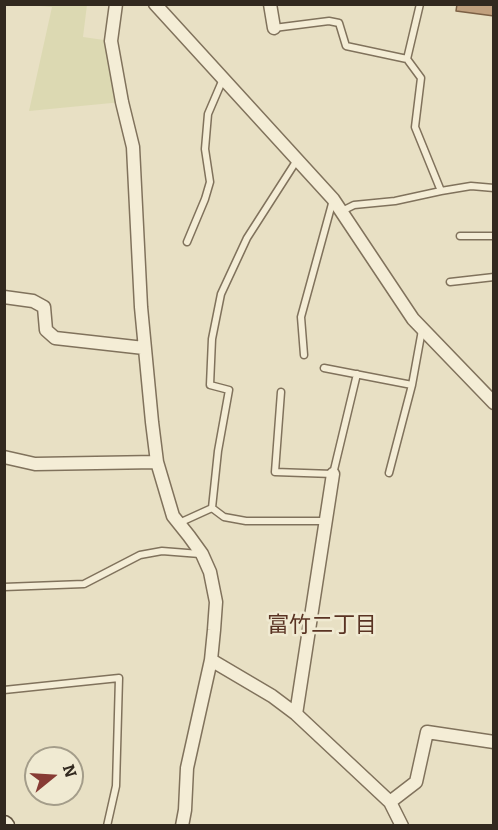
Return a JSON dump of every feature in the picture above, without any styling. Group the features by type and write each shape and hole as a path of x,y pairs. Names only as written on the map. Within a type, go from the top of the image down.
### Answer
{"street":[{"path":"116,4 111,41 133,147 144,348 158,462 172,516 202,554 210,572 216,602 211,660 187,768 182,825"},
{"path":"155,4 333,199 413,319 494,403"},
{"path":"270,4 274,28"},
{"path":"4,297 33,301 44,307 46,330 56,338 144,348"},
{"path":"4,457 35,464 158,462"},
{"path":"296,714 333,474"},
{"path":"211,660 272,696 296,714 390,802 402,825"},
{"path":"390,802 416,782 427,732 494,742"}],"lane":[{"path":"407,59 420,4"},
{"path":"274,28 329,21 339,23 345,46 407,59 421,78 416,127 441,191"},
{"path":"188,242 210,182 205,149 208,114 224,79"},
{"path":"212,508 218,451 229,390 210,385 212,339 221,294 247,238 297,160"},
{"path":"342,211 354,205 395,201 471,186 494,188"},
{"path":"304,355 301,317 333,199"},
{"path":"460,236 494,236"},
{"path":"450,282 494,277"},
{"path":"389,473 412,386 423,330"},
{"path":"324,368 412,386"},
{"path":"281,392 275,472 333,474 357,374"},
{"path":"212,508 224,517 246,521 325,521"},
{"path":"179,524 212,508"},
{"path":"4,587 84,584 140,555 162,551 202,554"},
{"path":"4,690 119,678 117,786 107,825"}],"shaded area":[{"path":"28,5 87,5 83,37 111,41 122,102 29,111 52,7"}],"building":[{"path":"457,4 494,4 494,16 456,11"}],"district":[{"name":"富竹二丁目","path":"322,626"}]}
